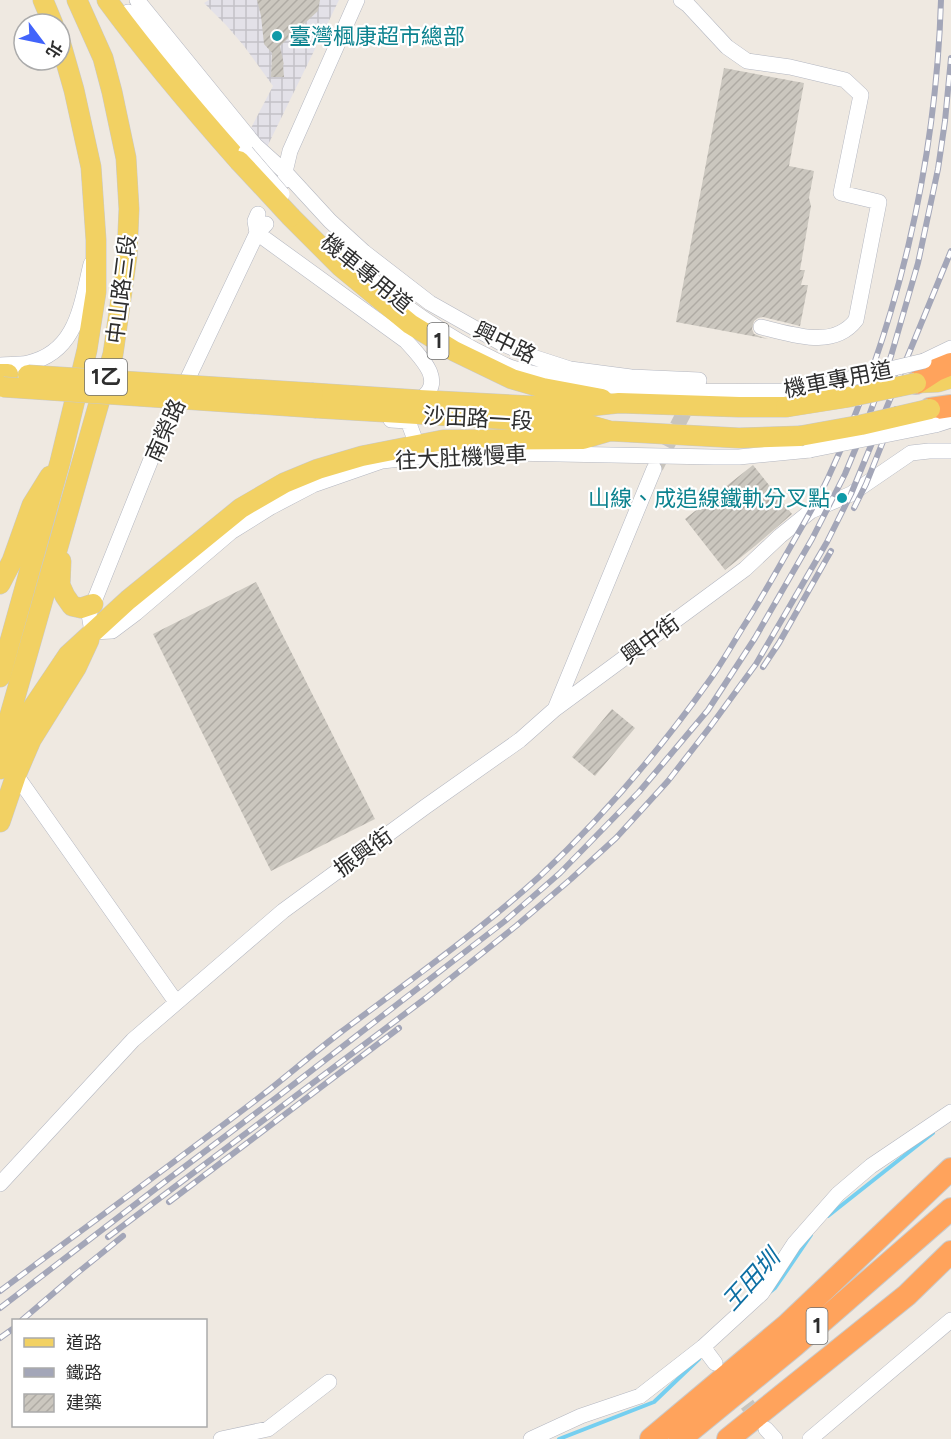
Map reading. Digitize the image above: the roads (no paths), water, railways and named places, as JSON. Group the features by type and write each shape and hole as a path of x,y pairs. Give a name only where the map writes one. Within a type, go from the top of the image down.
{"highway":[{"path":"916,383 936,370 951,364"},
{"path":"651,1439 787,1324 947,1172"},
{"name":"1","path":"680,1439 795,1346 951,1209"},
{"name":"1","path":"728,1439 906,1295 951,1252"},
{"path":"906,1295 951,1262"}],"main road":[{"name":"中山路三段","path":"0,750 113,354 127,255 126,158 103,58 77,0"},
{"name":"沙田路一段","path":"107,0 193,108 243,156 341,267 410,324 454,351 512,379 543,388 619,403"},
{"name":"中山路三段","path":"0,677 60,462 87,350 96,292 96,240 91,167 69,72"},
{"name":"沙田路一段","path":"315,405 419,400 572,408 619,403 739,407 792,399 849,397 951,378"},
{"name":"沙田路一段","path":"2,382 585,424 610,431 805,443 861,425 938,414 951,399"},
{"path":"0,822 8,772 21,725 68,655 128,600 241,507 284,483 318,469 362,456 421,451 443,440 583,439 610,431"},
{"path":"0,584 12,561 32,505 60,462"},
{"path":"63,527 60,585 72,606 81,608 93,604"}],"street":[{"path":"118,0 243,156"},
{"path":"137,0 282,177"},
{"path":"282,177 290,151 357,0"},
{"path":"681,0 727,47 747,61 790,67 845,80 861,95 841,194 879,202 856,320 850,328 835,336 810,338 761,327"},
{"name":"興中路","path":"282,177 364,252 429,303 501,343 570,369 631,377 699,380 697,388"},
{"name":"機車專用道","path":"291,211 397,299 446,334 514,369 549,377 613,387 792,399 924,361 951,348"},
{"name":"南榮路","path":"92,632 89,614 160,437 260,224 406,341 422,358 432,377 433,384 428,393 419,400"},
{"path":"2,382 27,363 47,356 67,339 77,321 96,240"},
{"path":"315,405 408,421 421,451"},
{"path":"938,414 951,420"},
{"name":"往大肚機慢車","path":"421,451 740,457 805,443"},
{"name":"興中街","path":"555,709 745,569 811,511 851,494 911,453 951,451"},
{"path":"0,575 28,502 60,462"},
{"path":"555,709 654,469"},
{"name":"振興街","path":"0,1184 133,1040 283,911 520,740 555,709"},
{"path":"8,772 177,1002"},
{"path":"531,1439 581,1416 640,1396 703,1347 762,1293 794,1245 838,1194 871,1166 951,1112"},
{"path":"810,1439 951,1320"},
{"path":"703,1347 715,1363"},
{"path":"221,1439 268,1429 329,1382"}],"waterway":[{"name":"王田圳","path":"828,1216 933,1133"},
{"name":"王田圳","path":"770,1292 811,1235"},
{"name":"王田圳","path":"559,1439 654,1402 699,1359"}],"tunnel":[{"path":"656,467 692,397"},
{"path":"733,1386 762,1424"}],"railway":[{"path":"0,1291 269,1090 515,898 562,855 607,808 650,758 709,681 765,592 828,478 874,364 893,305 921,184 938,62 941,0"},
{"path":"0,1308 505,921 560,873 639,792 708,710 755,638 812,539 845,474 867,421 891,356 918,263 938,169 951,58"},
{"path":"108,1237 426,998 516,926 616,838 668,781 756,664 827,542 851,494 951,251"},
{"path":"854,508 896,409"},
{"path":"763,667 831,551"},
{"path":"169,1202 399,1028"},
{"path":"23,1319 123,1236"},
{"path":"0,1338 12,1329"}],"place":[{"name":"臺灣楓康超市總部","path":"277,36"},
{"name":"山線、成追線鐵軌分叉點","path":"842,498"}]}
